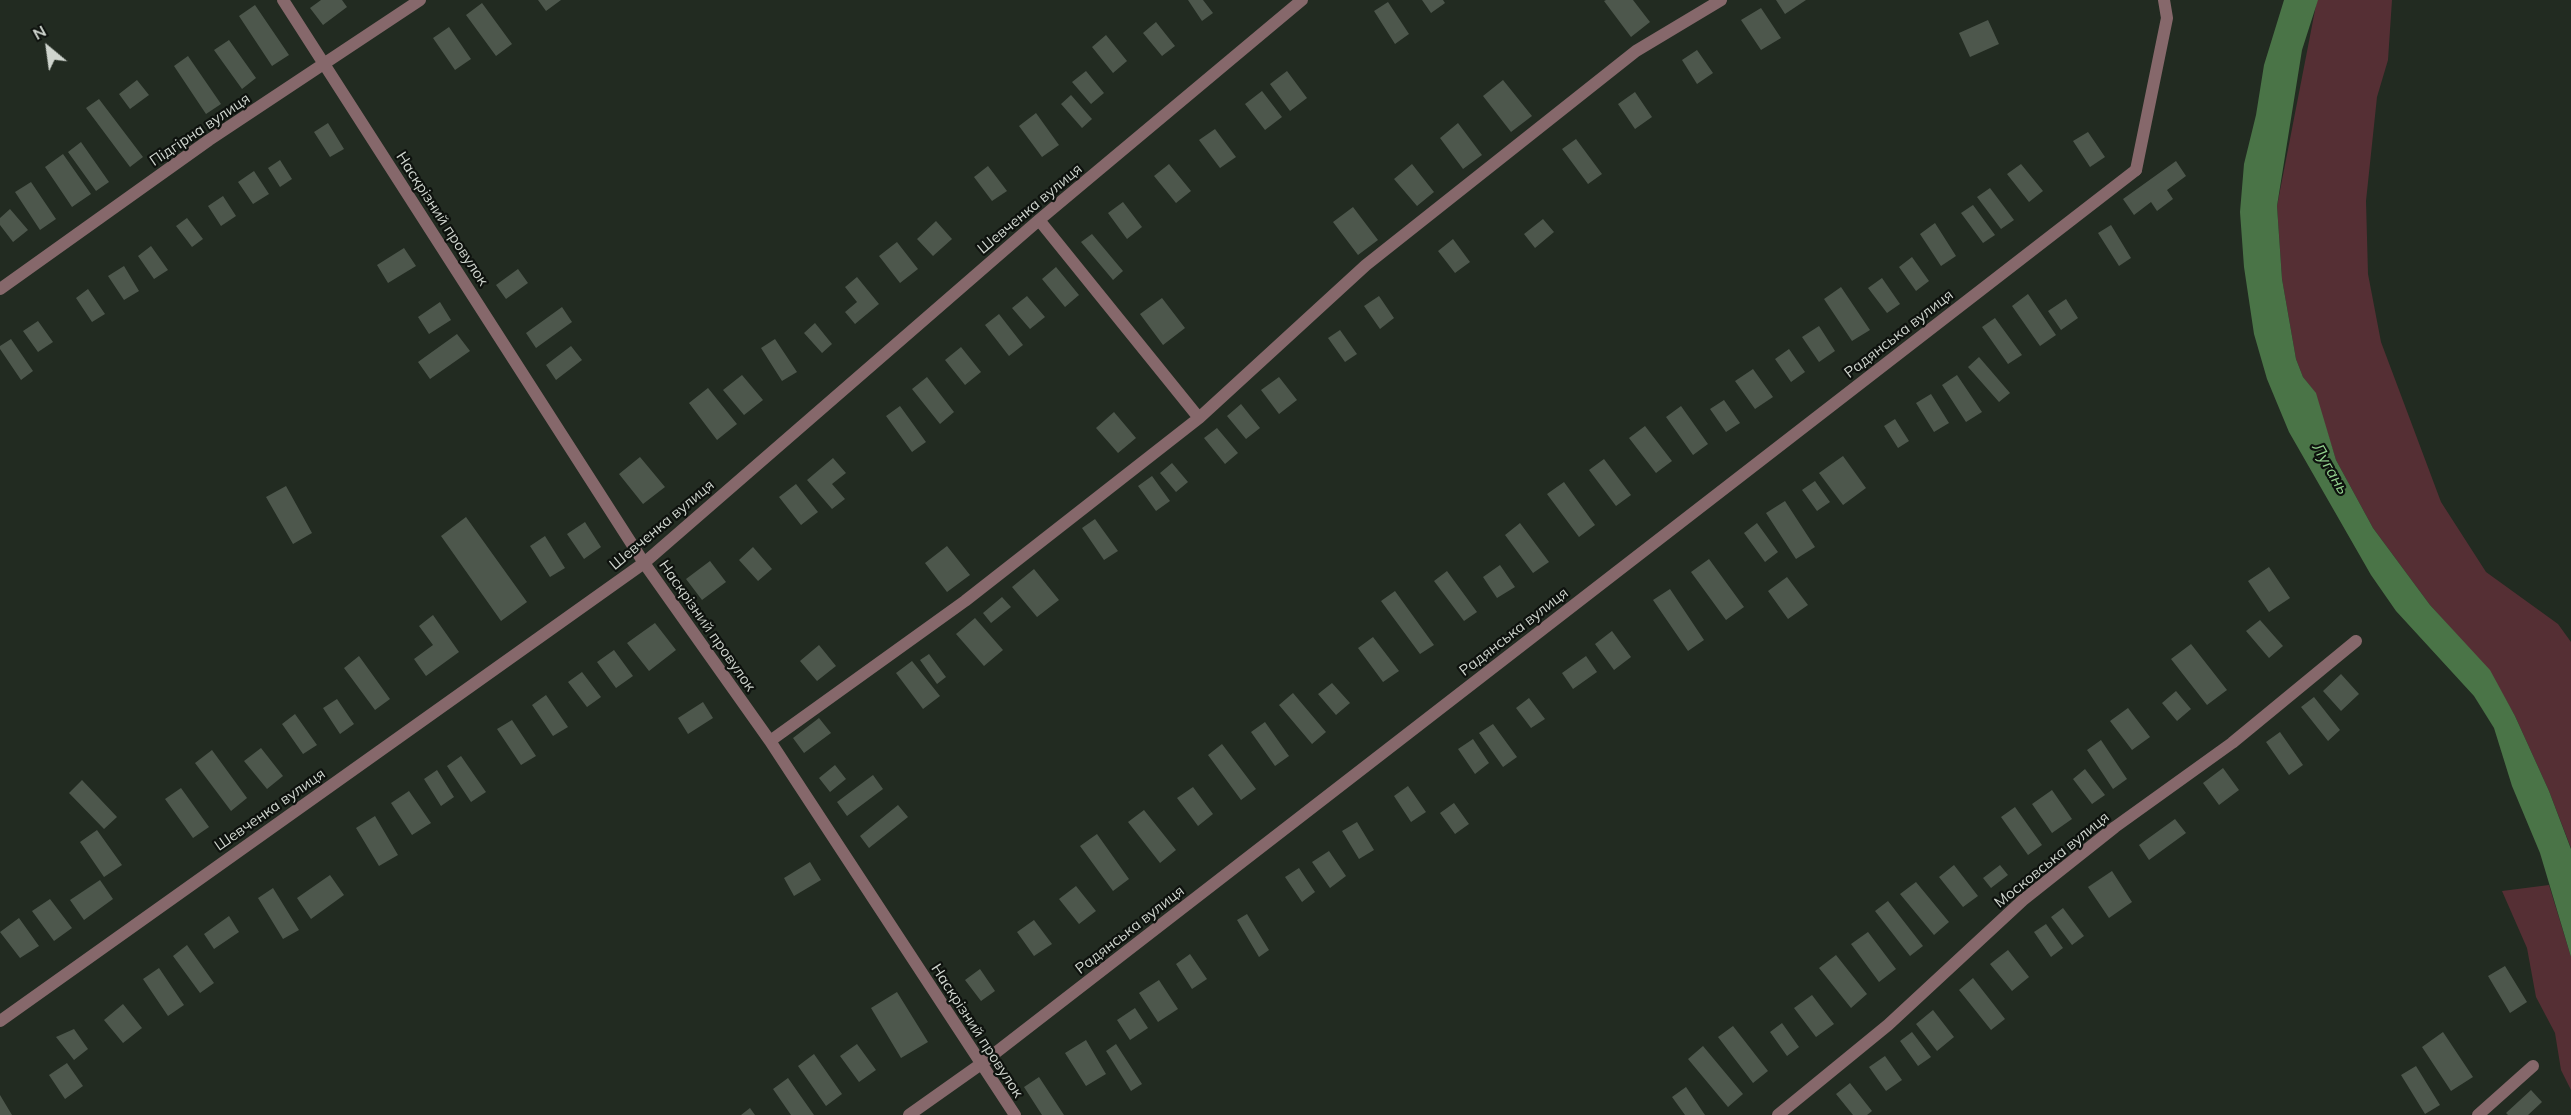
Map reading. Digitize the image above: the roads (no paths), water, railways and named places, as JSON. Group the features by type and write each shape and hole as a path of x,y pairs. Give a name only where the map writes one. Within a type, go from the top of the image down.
{"street":[{"name":"Наскрізний провулок","path":"283,0 644,563 770,741 1014,1115"},
{"name":"Підгірна вулиця","path":"0,289 209,141 420,0"},
{"name":"Шевченка вулиця","path":"0,1021 644,563 1039,220 1302,0"},
{"path":"770,741 965,601 1199,418 1366,265 1636,51 1721,0"},
{"name":"Радянська вулиця","path":"909,1115 981,1064 2136,170 2167,18 2164,0"},
{"path":"1039,220 1199,418"},
{"name":"Московська вулиця","path":"1778,1115 1887,1025 2023,900 2115,827 2232,743 2356,641"},
{"path":"2478,1115 2533,1066"}],"water":[{"name":"Лугань","path":"2284,0 2318,0 2302,50 2277,206 2282,279 2296,359 2303,377 2316,393 2336,460 2373,528 2430,605 2490,670 2515,716 2549,791 2571,849 2571,957 2540,853 2512,786 2494,728 2474,696 2396,611 2371,575 2289,432 2267,379 2254,334 2244,267 2240,212 2244,164 2256,115 2264,65"}]}
